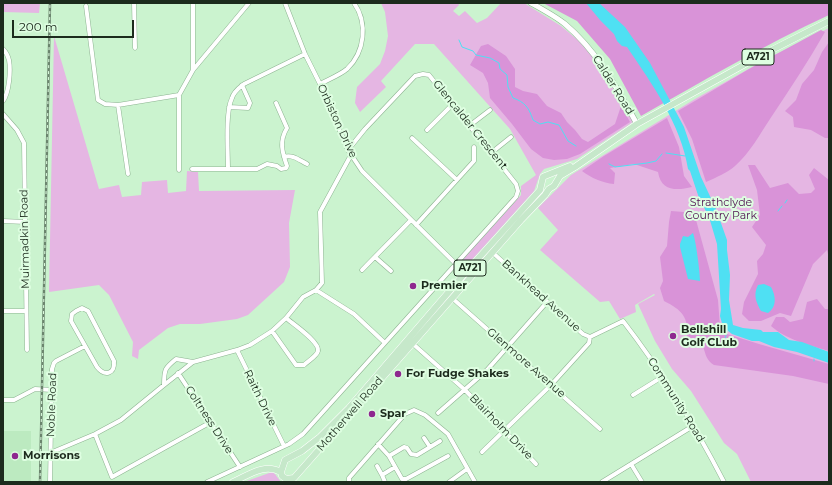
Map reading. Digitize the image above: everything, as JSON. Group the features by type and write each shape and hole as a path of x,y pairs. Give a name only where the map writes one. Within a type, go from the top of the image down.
{"main road":[{"name":"A721","path":"550,188 554,186 560,176 637,124 758,57 829,21"},
{"name":"A721","path":"543,182 543,177 579,163"},
{"path":"550,174 556,178 557,181"},
{"path":"543,182 545,186 550,188"},
{"name":"Motherwell Road","path":"543,182 540,190 465,273 349,408 320,437 302,451 285,460 281,472 285,480 294,478 520,220 550,188"},
{"name":"Motherwell Road","path":"302,451 308,455 309,461"},
{"path":"233,482 264,468 274,468 281,472"}],"street":[{"path":"134,3 135,48"},
{"path":"192,3 193,70"},
{"path":"179,170 180,95 193,70 249,3"},
{"name":"Orbiston Drive","path":"286,3 305,54 320,84 351,155 362,171 465,273"},
{"path":"320,84 347,69 359,51 364,33 361,16 354,3"},
{"name":"Calder Road","path":"531,3 564,23 580,37 601,63 637,124"},
{"path":"86,6 98,100 105,104 118,105 180,95"},
{"path":"3,49 8,55 9,65 8,91 3,101"},
{"path":"228,169 229,107 233,95 237,89 242,85 305,54"},
{"name":"Glencalder Crescent","path":"348,150 365,129 415,76 423,74 429,75 516,184 518,191 516,197 456,264"},
{"path":"229,107 248,108 250,106 242,85"},
{"path":"192,169 257,169 267,164 272,164 284,169 286,168 287,166 281,143 287,128 276,103"},
{"path":"118,105 128,174"},
{"path":"427,130 452,105"},
{"path":"470,126 490,110"},
{"name":"Muirmadkin Road","path":"3,114 17,130 24,143 27,350"},
{"path":"491,152 511,137"},
{"path":"412,138 457,180"},
{"path":"416,225 474,161 474,147"},
{"path":"50,453 95,434 121,420 193,362 250,345 272,331 286,318 303,297 316,290 322,283 320,212 351,155"},
{"path":"284,157 293,156 307,164"},
{"path":"362,270 411,220"},
{"path":"3,221 26,222"},
{"name":"Bankhead Avenue","path":"492,252 583,334 590,337"},
{"path":"375,257 391,271"},
{"name":"Motherwell Road","path":"208,482 284,446 303,434 456,264"},
{"path":"316,290 354,314 385,344"},
{"name":"Glenmore Avenue","path":"452,298 600,429"},
{"path":"438,413 465,390 508,348 547,302"},
{"path":"82,308 88,310 98,328 114,361 113,370 107,373 101,372 85,346 71,321 72,314 82,308"},
{"path":"3,311 26,311"},
{"path":"272,331 296,365 304,365 316,354 318,350 316,343 286,318"},
{"name":"Community Road","path":"590,337 623,321 640,344 693,426 724,482"},
{"path":"482,452 551,386 589,343 590,337"},
{"name":"Blairholm Drive","path":"412,343 465,390 536,464"},
{"name":"Noble Road","path":"50,482 52,369 54,363 85,346"},
{"name":"Raith Drive","path":"237,350 284,446"},
{"path":"164,385 164,372 166,368 176,359 193,362"},
{"name":"Coltness Drive","path":"178,373 240,467"},
{"path":"633,396 662,377"},
{"path":"3,400 14,400 35,389 52,390"},
{"path":"349,482 350,478 405,414 414,410 425,415 448,434 475,482"},
{"path":"95,434 112,476 211,422"},
{"path":"602,482 693,426"},
{"path":"424,438 430,447"},
{"path":"389,456 404,447 407,448 411,454 417,455 440,441"},
{"path":"378,444 389,456 402,479 409,478 448,456"},
{"path":"632,464 642,482"},
{"path":"377,466 385,482"},
{"path":"382,474 395,467"},
{"path":"449,482 467,469"}],"shaded area":[{"path":"543,3 829,3 829,15 757,51 641,116 610,59 577,21"},
{"path":"821,30 825,32 819,43 750,149 732,168 722,175 706,182 692,139 678,111 749,69"},
{"path":"829,42 829,138 825,138 811,130 794,127 793,117 785,111 796,100 802,84 814,70 822,52"},
{"path":"488,44 506,56 515,69 515,87 523,91 537,94 547,106 561,113 582,139 588,142 615,124 621,106 630,122 580,154 567,159 554,160 543,158 531,149 490,98 488,83 483,73 470,65 481,46"},
{"path":"667,118 679,147 684,176 692,187 680,189 670,188 662,183 658,172 634,164 610,168 615,173 614,184 597,180 582,171 604,156"},
{"path":"748,165 755,165 770,188 788,183 799,194 811,193 815,189 809,175 814,168 829,180 829,258 827,250 813,264 791,316 780,313 761,321 749,321 742,314 744,302 758,274 757,261 763,254 766,245 752,227 760,215 757,190"},
{"path":"671,211 684,212 696,220 718,300 720,327 727,334 829,364 829,384 793,376 714,365 707,357 702,345 699,342 694,339 687,338 687,325 683,315 680,311 664,301 660,288 663,281 660,257 667,246"},
{"path":"817,299 825,309 829,309 829,351 783,335 771,326 776,317 784,317 790,322 803,319 807,302"},
{"name":"Morrisons","path":"3,431 31,431 31,482 3,482"}],"green space":[{"path":"3,3 40,3 39,13 3,12"},
{"path":"381,3 458,3 459,5 453,11 459,16 465,11 477,23 487,18 501,3 524,3 561,26 579,41 597,62 633,122 577,159 544,169 540,174 534,191 468,264 462,260 521,195 521,186 536,175 510,129 434,44 415,44 381,81 386,87 360,112 355,103 357,87 380,64 385,51 388,36 385,12"},
{"name":"Strathclyde Country Park","path":"829,28 829,482 751,482 737,454 724,443 691,391 672,369 655,341 638,304 655,295 654,294 635,305 636,312 620,319 609,301 600,302 540,250 558,230 538,208 571,175 695,99 768,58"},
{"path":"54,36 99,189 119,185 122,197 141,195 142,182 167,180 168,193 186,191 187,171 198,172 199,191 295,190 289,223 290,267 284,282 248,315 237,319 200,324 180,324 168,328 139,350 138,359 132,356 133,342 109,295 99,285 49,292"},
{"path":"272,472 281,482 244,482"}],"water":[{"path":"586,3 599,3 625,27 650,63 684,127 701,177 716,209 727,240 730,275 729,300 733,325 761,330 763,332 778,332 789,340 802,342 829,352 829,363 797,352 774,347 759,341 752,341 732,334 723,327 720,316 721,309 717,244 709,217 699,198 688,169 679,136 664,105 627,47 622,46 617,41 614,34"},
{"path":"693,233 698,257 700,281 688,279 680,247 683,236 688,237"},
{"path":"764,284 771,287 775,298 773,308 768,313 761,311 756,298 758,285"}],"waterway":[{"path":"459,40 462,47 473,51 476,55 490,58 499,63 500,69 507,75 508,87 513,98 521,101 526,106 533,120 540,124 548,122 559,125 568,141 576,146"},
{"path":"666,153 685,156"},
{"path":"609,164 615,167 647,163 656,161 662,154"},
{"path":"778,211 782,206"},
{"path":"726,335 727,331"},
{"path":"723,342 726,336"}],"railway":[{"path":"40,482 50,3"}],"place":[{"name":"Premier","path":"413,286"},
{"name":"Bellshill Golf CLub","path":"673,336"},
{"name":"For Fudge Shakes","path":"398,374"},
{"name":"Spar","path":"372,414"},
{"name":"Morrisons","path":"15,456"}]}
